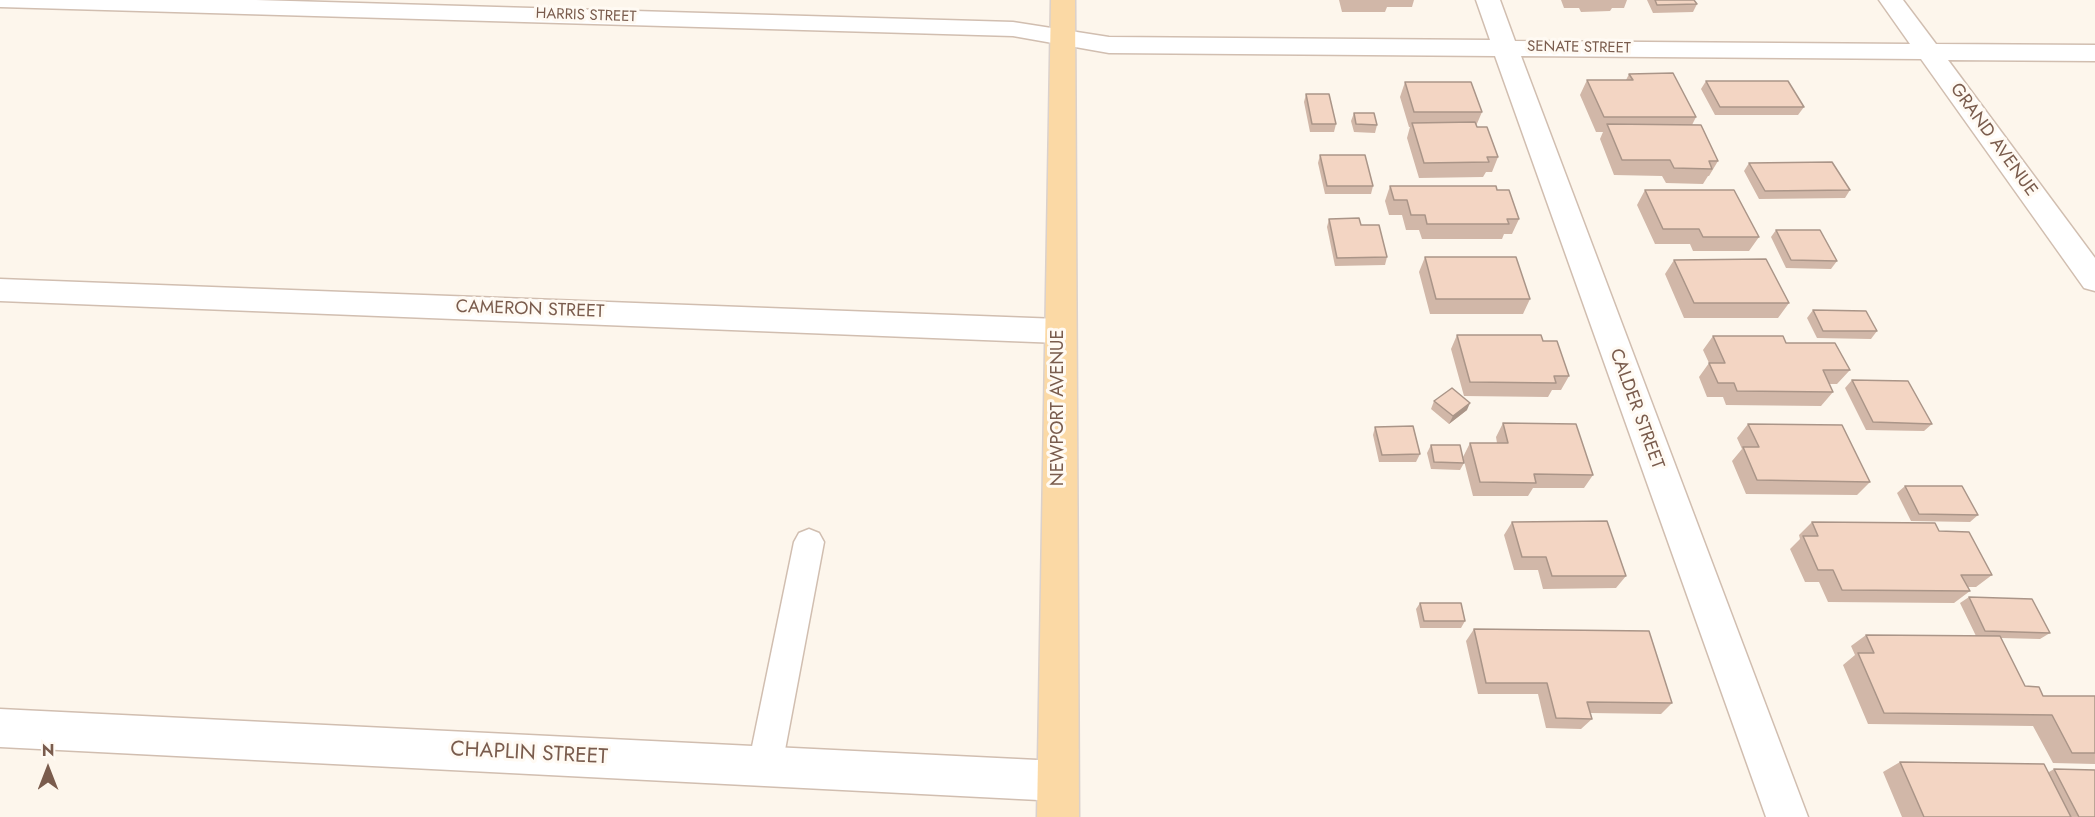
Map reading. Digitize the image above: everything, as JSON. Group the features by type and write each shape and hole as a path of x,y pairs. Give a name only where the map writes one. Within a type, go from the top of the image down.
{"main road":[{"name":"NEWPORT AVENUE","path":"1058,799 1059,332 1063,0"}],"street":[{"name":"HARRIS STREET","path":"0,0 1001,29 1063,38"},
{"name":"CALDER STREET","path":"1488,0 1568,226 1787,817"},
{"name":"GRAND AVENUE","path":"1891,0 2095,280"},
{"name":"SENATE STREET","path":"1063,38 1109,45 2095,53"},
{"name":"CAMERON STREET","path":"0,290 1059,332"},
{"name":"CHAPLIN STREET","path":"0,729 765,766 1058,799"}],"lane":[{"path":"765,766 809,542"}],"building":[{"path":"1655,0 1694,0 1697,4 1657,5"},
{"path":"1673,73 1696,117 1604,117 1587,80 1633,80 1629,74"},
{"path":"1706,81 1788,81 1804,107 1720,107"},
{"path":"1405,82 1471,82 1482,112 1414,112"},
{"path":"1306,94 1329,94 1336,124 1312,124"},
{"path":"1354,113 1374,113 1377,125 1356,124"},
{"path":"1475,122 1477,127 1487,127 1498,157 1487,157 1489,162 1424,163 1412,123"},
{"path":"1607,124 1701,125 1718,161 1709,161 1712,169 1674,168 1670,160 1622,160"},
{"path":"1320,155 1365,155 1373,186 1327,186"},
{"path":"1832,162 1850,190 1765,191 1749,163"},
{"path":"1390,186 1496,186 1497,190 1509,190 1519,219 1507,219 1509,224 1427,224 1425,215 1411,215 1407,200 1394,200"},
{"path":"1645,190 1734,190 1759,237 1703,237 1699,229 1663,229"},
{"path":"1359,218 1361,225 1379,225 1387,257 1337,258 1329,219"},
{"path":"1776,230 1820,230 1837,261 1791,260"},
{"path":"1425,257 1516,257 1530,299 1436,299"},
{"path":"1766,259 1789,303 1694,303 1674,260"},
{"path":"1813,310 1866,311 1877,331 1823,331"},
{"path":"1457,335 1541,335 1543,341 1557,341 1569,376 1554,376 1556,383 1470,382"},
{"path":"1713,336 1783,336 1786,343 1835,343 1850,370 1823,370 1833,392 1737,391 1734,383 1718,383 1709,363 1725,363"},
{"path":"1852,380 1908,381 1932,424 1873,422"},
{"path":"1452,388 1470,403 1453,416 1434,401"},
{"path":"1503,423 1576,424 1593,475 1534,474 1536,483 1480,482 1470,443 1508,443"},
{"path":"1748,424 1842,425 1870,482 1757,480 1743,447 1759,447"},
{"path":"1413,426 1420,454 1382,455 1375,427"},
{"path":"1431,445 1460,445 1464,463 1434,462"},
{"path":"1905,486 1962,486 1978,515 1919,514"},
{"path":"1607,521 1626,576 1552,576 1546,557 1522,557 1512,522"},
{"path":"1812,522 1935,523 1939,531 1969,532 1992,575 1961,575 1970,591 1842,590 1833,570 1818,570 1803,536 1818,536"},
{"path":"1969,597 2032,599 2050,633 1985,631"},
{"path":"1420,603 1461,603 1465,621 1424,621"},
{"path":"1474,629 1649,631 1672,703 1587,702 1592,719 1556,718 1547,683 1486,683"},
{"path":"1866,635 2000,636 2025,686 2039,687 2043,696 2095,696 2095,753 2072,753 2052,715 1884,713 1858,653 1874,653"},
{"path":"1900,762 2044,764 2071,817 1924,817"},
{"path":"2054,769 2095,770 2095,817 2079,817"}]}
